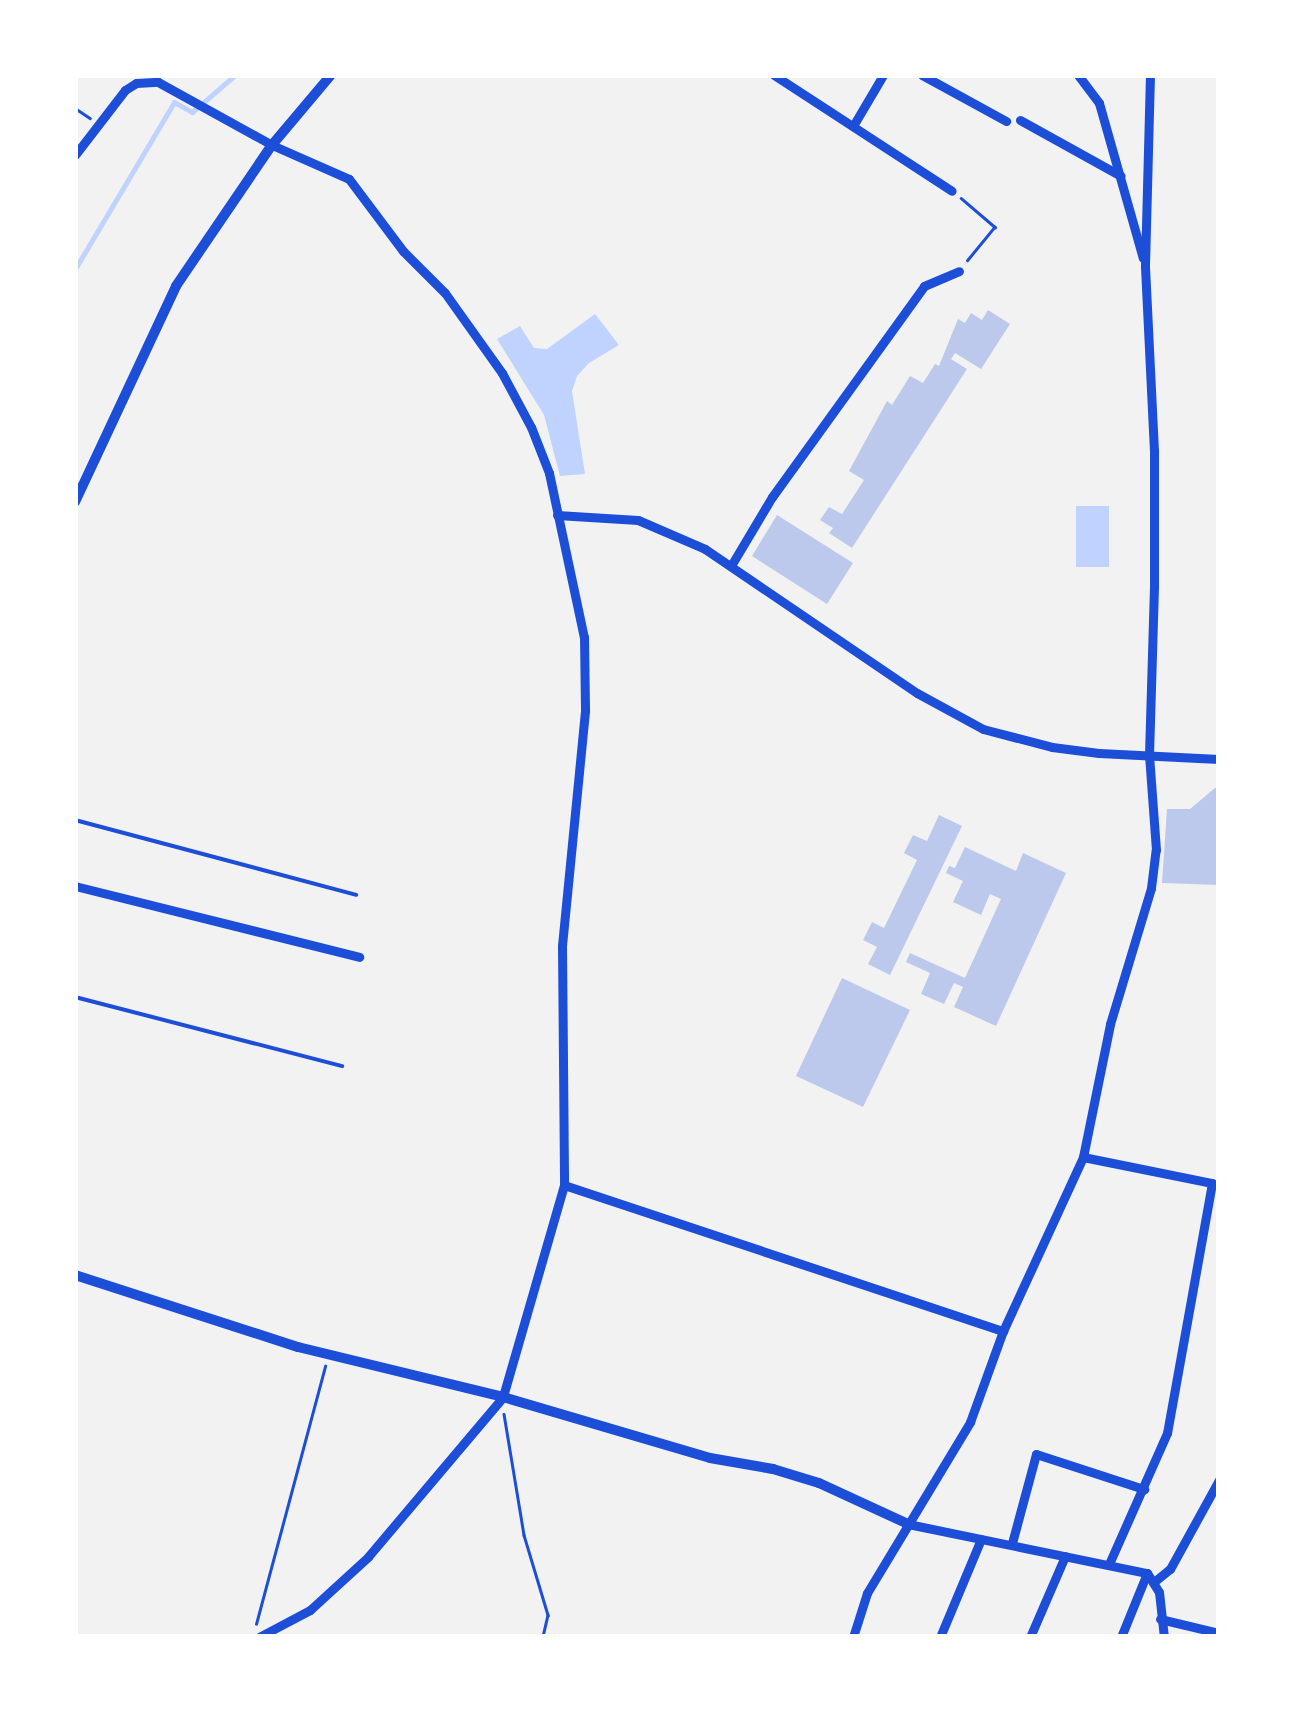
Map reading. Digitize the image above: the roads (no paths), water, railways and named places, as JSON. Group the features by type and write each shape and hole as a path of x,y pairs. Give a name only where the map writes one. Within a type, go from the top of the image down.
{"street":[{"path":"75,502 176,286 272,145 331,75"},
{"path":"774,75 952,191"},
{"path":"854,126 884,75"},
{"path":"922,75 1006,121"},
{"path":"1078,75 1099,103 1145,266"},
{"path":"852,1637 867,1594 970,1422 1003,1331 1082,1157 1110,1024 1151,888 1156,850 1149,755 1154,451 1145,266 1150,75"},
{"path":"75,154 125,90 146,78 176,90 272,145 349,179 403,251 444,294 502,373 531,427 549,472 584,637 585,710 562,946 564,1184 503,1397 368,1557 310,1610 256,1637"},
{"path":"1020,120 1121,176"},
{"path":"732,564 772,496 924,286 959,272"},
{"path":"557,515 638,520 732,564 917,693 983,728 1052,747 1219,759"},
{"path":"75,886 359,957"},
{"path":"1082,1157 1212,1183 1167,1433 1109,1564"},
{"path":"564,1184 1003,1331"},
{"path":"75,1275 328,1355 503,1397 710,1458 819,1483 908,1524 1147,1573 1155,1582 1164,1637"},
{"path":"1012,1543 1036,1454 1144,1489"},
{"path":"1155,1582 1170,1569 1219,1480"},
{"path":"1204,1504 1219,1510"},
{"path":"940,1637 981,1539"},
{"path":"1030,1637 1065,1556"},
{"path":"1121,1637 1147,1573"},
{"path":"1160,1619 1219,1633"}],"lane":[{"path":"75,820 356,895"},
{"path":"75,997 342,1066"}],"water":[{"path":"595,314 619,345 589,363 577,376 572,391 585,474 560,476 544,415 497,339 520,326 534,348 547,349"},
{"path":"1076,506 1109,506 1109,567 1076,567"}],"waterway":[{"path":"75,269 174,102 192,112 235,75"}]}
